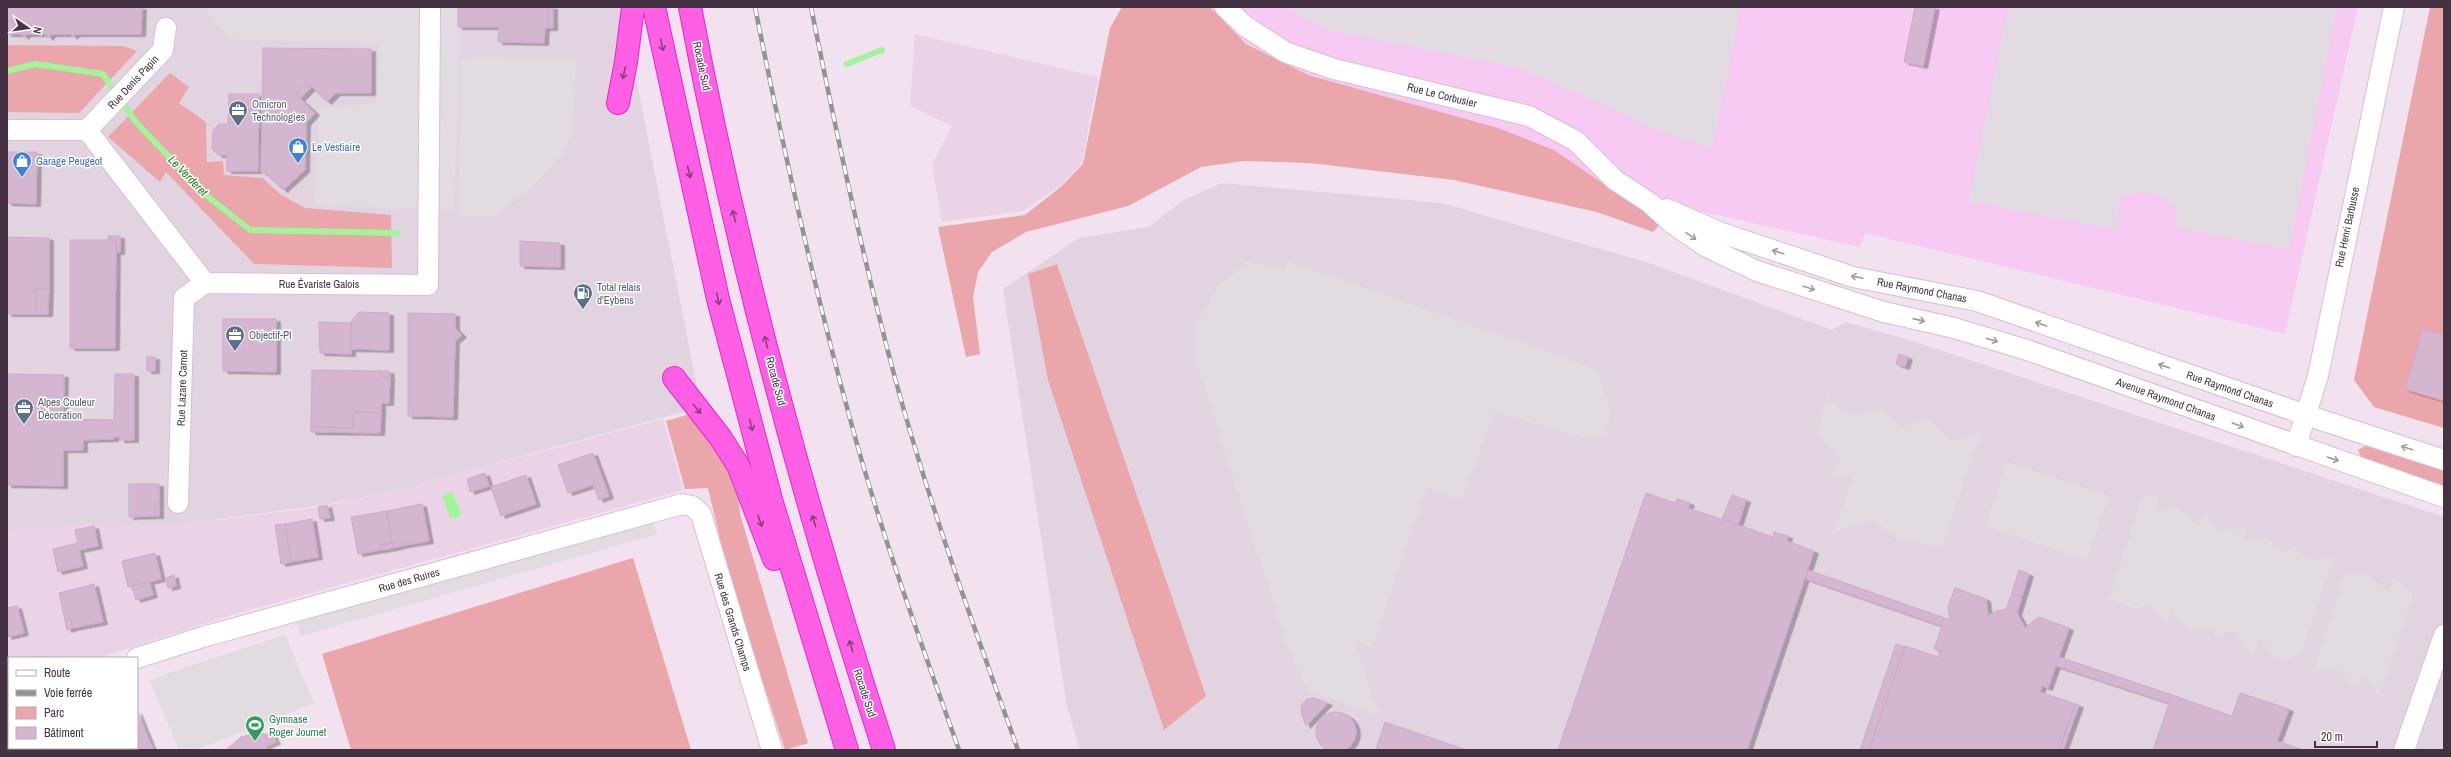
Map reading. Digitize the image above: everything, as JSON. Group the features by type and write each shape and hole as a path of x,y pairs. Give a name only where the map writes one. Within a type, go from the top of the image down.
{"highway":[{"path":"618,103 626,62 633,7"},
{"path":"654,7 683,145 724,322 772,503 846,750"},
{"name":"Rocade Sud","path":"690,7 732,204 781,402 830,579 884,750"},
{"path":"674,378 720,437 738,465 846,750"}],"street":[{"name":"Rue Évariste Galois","path":"205,283 428,285 430,7"},
{"name":"Rue Le Corbusier","path":"1225,7 1245,26 1285,52 1334,69 1529,116 1576,141 1615,180 1650,203"},
{"name":"Rue Henri Barbusse","path":"2296,446 2318,376 2394,7"},
{"name":"Rue Denis Papin","path":"87,130 163,50 166,28"},
{"path":"7,130 87,130 205,283"},
{"name":"Avenue Raymond Chanas","path":"1650,203 1673,224 1705,246 1758,271 1884,312 1954,328 2027,350 2444,497"},
{"name":"Rue Raymond Chanas","path":"1650,203 1719,232 1854,277 1977,301 2306,415 2444,460"},
{"name":"Rue Lazare Carnot","path":"178,503 184,298 205,283"},
{"name":"Rue des Ruires","path":"138,658 203,637 682,504"},
{"name":"Rue des Grands Champs","path":"682,504 692,506 701,514 772,750"},
{"path":"2404,750 2444,635"}],"shaded area":[{"path":"7,7 622,7 701,407 403,489 323,505 183,524 98,526 93,523 7,531"},
{"path":"203,7 459,7 454,211 314,205 320,109 376,103 380,44 230,39"},
{"path":"1194,7 2358,7 2285,334 1865,233 1860,247 1703,212 1382,111 1229,56"},
{"path":"1284,7 1741,7 1712,149 1642,124 1609,107 1519,68 1327,30"},
{"path":"2008,7 2337,7 2289,250 2175,227 2177,212 2168,200 2155,194 2138,192 2123,196 2115,219 2122,231 1969,201"},
{"path":"915,34 1098,77 1082,163 1062,184 1023,211 942,222 932,165 952,126 910,106"},
{"path":"461,58 576,59 574,112 570,137 563,154 535,184 496,216 459,216"},
{"path":"1222,183 1442,203 1652,264 1832,330 1846,322 1906,339 2444,517 2444,750 1080,750 1067,707 1003,289 1079,238 1149,227 1182,201"},
{"path":"1248,261 1285,271 1288,261 1597,369 1610,409 1606,435 1587,439 1494,412 1462,500 1427,488 1372,648 1355,642 1365,677 1381,716 1308,691 1289,652 1197,364 1197,322 1220,285"},
{"path":"1827,396 1840,410 1854,415 1883,409 1900,427 1929,419 1950,440 1981,434 1941,548 1913,541 1897,540 1873,519 1834,533 1853,475 1832,479 1840,459 1817,433"},
{"path":"663,419 683,490 228,616 102,657 8,657 7,688 7,529 98,522 193,523 318,507 403,489"},
{"path":"2007,462 2109,496 2087,561 1985,526"},
{"path":"452,492 461,513 456,519 450,517 442,496"},
{"path":"2158,496 2156,512 2178,506 2198,527 2205,514 2221,531 2247,528 2244,542 2266,537 2286,553 2293,546 2308,559 2333,558 2301,655 2277,660 2259,638 2253,656 2234,631 2214,636 2215,625 2190,631 2172,612 2166,624 2148,604 2137,609 2109,600 2143,497"},
{"path":"652,520 657,534 301,636 296,620"},
{"path":"2366,573 2388,591 2394,578 2413,594 2379,696 2363,675 2356,690 2339,670 2313,671 2344,576"},
{"path":"285,635 314,703 196,750 179,750 150,681 171,672"}],"green space":[{"path":"1122,7 1210,7 1246,44 1308,75 1498,128 1554,150 1661,223 1653,232 1597,212 1454,180 1310,163 1244,161 1201,167 1128,206 1026,232 992,252 978,272 973,297 980,354 966,357 938,227 1025,215 1062,186 1083,164 1110,28"},
{"path":"2430,7 2444,7 2444,428 2374,407 2354,380"},
{"path":"7,45 123,46 137,51 79,113 7,112"},
{"path":"170,73 189,87 179,103 206,122 207,162 223,161 224,175 263,178 280,194 305,208 391,215 392,268 254,264 166,172 160,182 108,137"},
{"path":"1057,264 1206,696 1164,730 1048,380 1028,274"},
{"path":"690,414 724,460 735,483 740,514 808,743 785,750 730,581 708,488 685,489 666,421"},
{"path":"2365,446 2374,447 2444,471 2444,487 2361,457 2358,450"},
{"path":"633,558 691,750 351,750 322,654"}],"building":[{"path":"7,7 142,7 141,34 76,34 73,37 71,34 52,34 48,38 46,34 27,34 24,37 22,34 7,34"},
{"path":"458,7 548,7 548,28 545,28 544,43 498,42 499,27 458,27"},
{"path":"548,7 553,7 553,28 548,28"},
{"path":"1915,7 1935,7 1923,66 1904,62"},
{"path":"263,48 371,49 371,93 336,93 327,102 309,84 306,84 297,93 297,96 315,113 306,123 305,170 283,190 265,173 261,172"},
{"path":"306,84 312,87 300,99 297,93"},
{"path":"229,94 259,94 258,171 227,171 227,155 218,155 212,149 213,130 219,124 228,124"},
{"name":"Garage Peugeot","path":"7,152 37,152 36,204 7,203"},
{"path":"108,236 120,236 120,252 116,252 116,240 108,240"},
{"path":"7,237 49,238 49,289 36,289 36,314 7,314"},
{"path":"70,240 116,240 115,348 70,348"},
{"path":"520,241 560,243 560,267 520,266"},
{"path":"36,289 49,289 48,314 36,314"},
{"path":"359,312 389,313 389,350 351,349 351,321"},
{"path":"408,313 455,314 455,328 462,335 455,341 453,417 408,416"},
{"path":"223,319 276,319 276,372 223,371"},
{"path":"319,322 351,323 351,354 320,353"},
{"path":"2423,329 2444,335 2444,401 2405,389"},
{"path":"1899,354 1908,357 1905,367 1896,364"},
{"path":"147,357 155,357 155,371 147,371"},
{"path":"312,370 381,371 381,377 390,377 389,403 381,403 381,413 353,412 353,428 311,427"},
{"path":"381,371 389,371 390,377 381,377"},
{"path":"7,374 64,375 63,419 114,420 115,374 134,374 134,440 120,440 120,437 114,437 114,439 83,440 83,450 63,450 63,486 7,485"},
{"path":"353,412 381,413 380,433 311,432 311,427 353,428"},
{"path":"593,453 609,496 599,500 593,485 568,493 558,465"},
{"path":"485,473 489,486 470,492 467,479"},
{"path":"526,475 536,504 501,516 491,487"},
{"path":"129,484 159,484 159,504 155,504 155,516 129,517"},
{"path":"1646,493 1675,503 1677,499 1690,503 1688,508 1773,537 1774,532 1788,536 1787,541 1814,551 1747,750 1558,750"},
{"path":"1732,495 1746,500 1738,525 1722,519"},
{"path":"155,504 159,504 159,516 155,516"},
{"path":"422,504 429,541 405,545 404,541 392,543 387,511"},
{"path":"327,505 330,518 320,519 318,507"},
{"path":"387,511 392,543 380,545 381,550 358,554 351,517"},
{"path":"312,519 318,557 291,562 285,524"},
{"path":"285,524 291,562 281,564 275,525"},
{"path":"94,526 98,546 79,550 83,566 58,572 53,549 78,543 75,530"},
{"path":"404,541 405,545 393,548 392,543"},
{"path":"392,543 393,548 381,550 380,545"},
{"path":"155,553 161,579 128,587 122,561"},
{"path":"1808,570 1950,620 1948,607 1955,588 1986,599 1988,616 1996,611 2006,609 2012,593 2022,597 2017,613 2025,628 2039,617 2069,628 2048,688 2042,686 2040,692 2075,704 2059,750 1869,750 1905,646 1938,657 1941,651 1934,649 1942,626 1806,579"},
{"path":"2019,570 2029,574 2022,597 2012,593"},
{"path":"174,575 176,586 168,588 166,578"},
{"path":"149,581 153,595 136,600 132,586"},
{"path":"94,584 103,622 73,628 71,619 65,620 59,593"},
{"path":"17,606 24,633 7,637 7,608"},
{"path":"71,619 73,628 67,630 65,620"},
{"path":"1896,644 1905,647 1869,750 1860,750"},
{"path":"2059,657 2172,695 2169,703 2056,666"},
{"path":"2240,693 2289,709 2277,741 2303,750 2153,750 2172,695 2232,716"},
{"path":"1313,698 1328,703 1306,726 1301,712 1302,705 1307,699"},
{"path":"2075,704 2079,705 2063,750 2059,750"},
{"path":"1332,712 1340,712 1347,715 1353,721 1356,732 1353,743 1347,749 1340,752 1332,752 1325,749 1319,743 1316,736 1316,728 1319,721 1325,715"},
{"path":"138,713 153,750 130,750 138,749"},
{"path":"1385,722 1466,750 1376,750"},
{"name":"Gymnase Roger Journet","path":"256,733 273,735 276,742 266,746 267,750 226,750 241,737"}],"waterway":[{"name":"Le Verderet","path":"847,64 882,50"},
{"name":"Le Verderet","path":"7,71 35,64 103,74 135,121 202,192 250,230 397,233"}],"railway":[{"path":"755,7 800,218 852,426 889,549 959,750"},
{"path":"811,7 871,286 908,425 937,519 1018,750"}],"place":[{"name":"Omicron Technologies","path":"238,127"},
{"name":"Le Vestiaire","path":"298,164"},
{"name":"Garage Peugeot","path":"22,178"},
{"name":"Total relais d'Eybens","path":"583,310"},
{"name":"Objectif-PI","path":"235,352"},
{"name":"Alpes Couleur Décoration","path":"24,425"},
{"name":"Gymnase Roger Journet","path":"255,742"}]}
